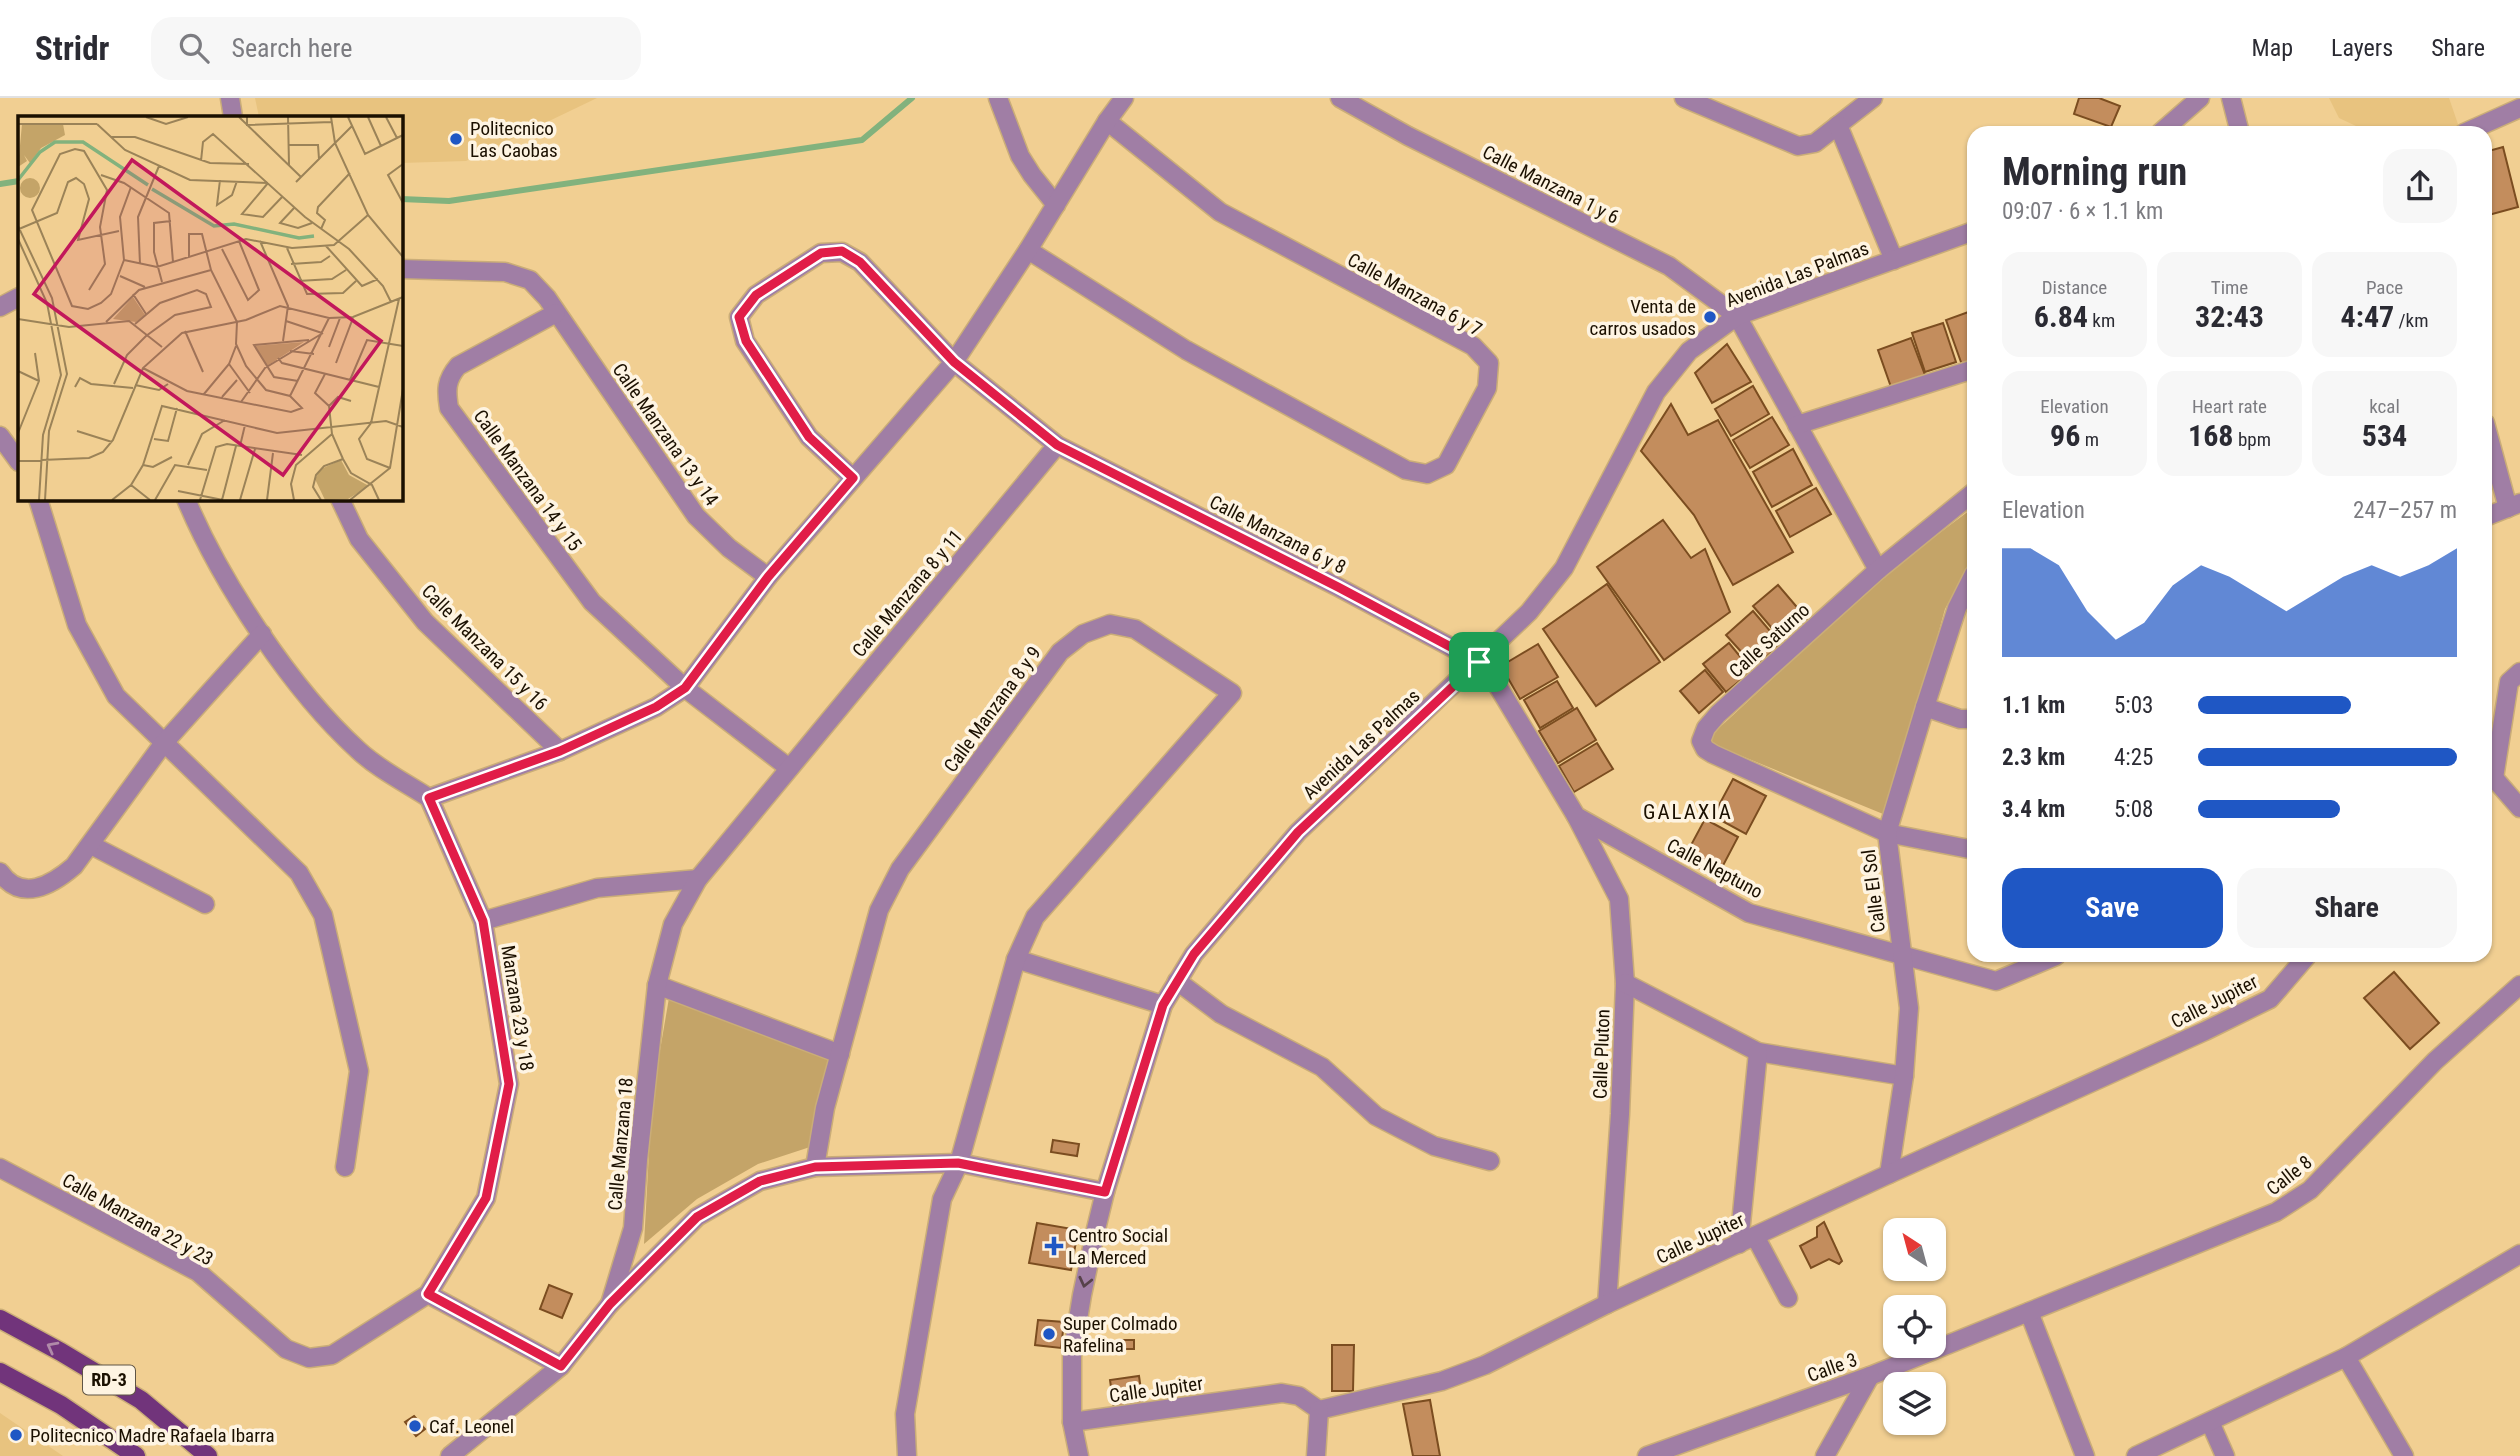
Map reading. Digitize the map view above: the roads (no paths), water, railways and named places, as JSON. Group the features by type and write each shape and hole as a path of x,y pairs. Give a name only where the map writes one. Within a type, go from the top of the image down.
{"main road":[{"name":"RD-3","path":"0,1319 141,1400 208,1456"},
{"name":"RD-3","path":"0,1372 61,1405 136,1456"}],"street":[{"path":"230,98 233,116"},
{"path":"998,98 1020,156 1056,205"},
{"path":"186,500 201,535 262,634 321,712 360,752 429,798 560,751 656,707 685,688 768,577 954,362 1124,98"},
{"name":"Calle Manzana 1 y 6","path":"1340,98 1408,136 1669,266 1737,316"},
{"path":"1688,99 1798,146 1815,142 1873,98"},
{"path":"2168,126 2200,98"},
{"path":"2231,98 2238,126"},
{"path":"2480,126 2520,108"},
{"name":"Calle Manzana 6 y 7","path":"1028,250 1186,350 1406,470 1427,474 1446,465 1487,388 1489,363 1473,346 1220,212 1107,121"},
{"path":"1838,125 1894,260"},
{"name":"Avenida Las Palmas","path":"1079,1456 1072,1422 1072,1356 1082,1295 1105,1192 1163,1005 1194,954 1298,832 1529,612 1564,568 1656,392 1689,351 1737,316 1967,234"},
{"name":"Calle Manzana 6 y 8","path":"853,478 809,437 746,341 739,317 756,295 821,253 842,251 860,262 954,362 1057,445 1479,662"},
{"name":"Calle Manzana 13 y 14","path":"402,269 505,272 530,280 552,305 695,516 729,548 768,577"},
{"path":"0,307 18,298"},
{"name":"Calle Manzana 14 y 15","path":"552,305 458,366 449,377 446,391 449,408 592,602 685,688 789,768"},
{"path":"1737,316 1878,570 1967,498"},
{"path":"1797,425 1967,371"},
{"path":"0,436 18,461"},
{"path":"2492,443 2514,506 2492,514"},
{"name":"Calle Manzana 8 y 11","path":"698,879 1057,445"},
{"path":"38,500 77,625 116,696 299,873 323,915 359,1071 345,1167"},
{"name":"Calle Manzana 15 y 16","path":"340,500 359,539 425,622 560,751"},
{"name":"Calle Saturno","path":"1878,570 1718,714 1706,728 1701,741 1705,749 1713,754 1888,833 1967,849"},
{"name":"Calle El Sol","path":"1889,1174 1904,1076 1909,1008 1888,833 1924,707 1957,608 1967,588"},
{"path":"1957,608 1967,603"},
{"name":"Calle Manzana 8 y 9","path":"840,1054 879,911 900,869 1060,652 1083,634 1110,624 1135,629 1232,693 1035,917 1016,959"},
{"path":"0,872 6,882 28,890 55,882 74,866 163,744 262,634"},
{"name":"Calle Neptuno","path":"1479,662 1496,683 1576,816 1749,913 1996,981 2042,962"},
{"path":"2492,768 2509,682 2520,672"},
{"path":"1924,707 1967,719"},
{"path":"2492,780 2520,808"},
{"name":"Manzana 23 y 18","path":"428,1294 486,1198 509,1084 483,921 429,798"},
{"name":"Calle Pluton","path":"1576,816 1619,899 1625,983 1620,1114 1607,1304"},
{"path":"91,845 205,904"},
{"path":"483,921 597,888 698,879"},
{"name":"Calle Manzana 18","path":"610,1304 633,1228 657,985 673,924 698,879"},
{"path":"907,1456 905,1414 942,1199 958,1163 1016,959 1163,1005"},
{"name":"Calle Jupiter","path":"1072,1422 1282,1393 1299,1396 1319,1410 1442,1381 1485,1365 1607,1304 2270,999 2302,962"},
{"path":"1177,981 1221,1014 1322,1067 1376,1115 1434,1146 1490,1161"},
{"path":"1625,983 1758,1052 1904,1076"},
{"path":"657,985 840,1054 825,1108 815,1167"},
{"name":"Calle 8","path":"2029,1312 2276,1212 2299,1197 2310,1189 2435,1061 2520,985"},
{"path":"1758,1052 1747,1240 1788,1298"},
{"path":"450,1456 561,1366 610,1304 697,1217 760,1181 815,1167 958,1163 1105,1192"},
{"name":"Calle Manzana 22 y 23","path":"0,1168 198,1272 286,1349 309,1358 332,1356 428,1294"},
{"path":"2136,1456 2346,1357 2520,1254"},
{"path":"428,1294 561,1366"},
{"path":"2029,1312 2085,1456"},
{"name":"Calle 3","path":"1647,1456 1870,1376 2029,1312"},
{"path":"2346,1357 2404,1456"},
{"path":"1825,1456 1870,1376"},
{"path":"1316,1456 1319,1410"},
{"path":"2210,1422 2225,1456"}],"waterway":[{"path":"402,199 449,201 862,140 912,98"},
{"path":"0,184 18,181"}],"place":[{"name":"Politecnico Las Caobas","path":"456,139"},
{"name":"Venta de carros usados","path":"1710,317"},
{"name":"Centro Social La Merced","path":"1054,1246"},
{"name":"Super Colmado Rafelina","path":"1049,1334"},
{"name":"Caf. Leonel","path":"415,1426"},
{"name":"Politecnico Madre Rafaela Ibarra","path":"16,1435"}],"district":[{"name":"GALAXIA","path":"1688,812"}]}
